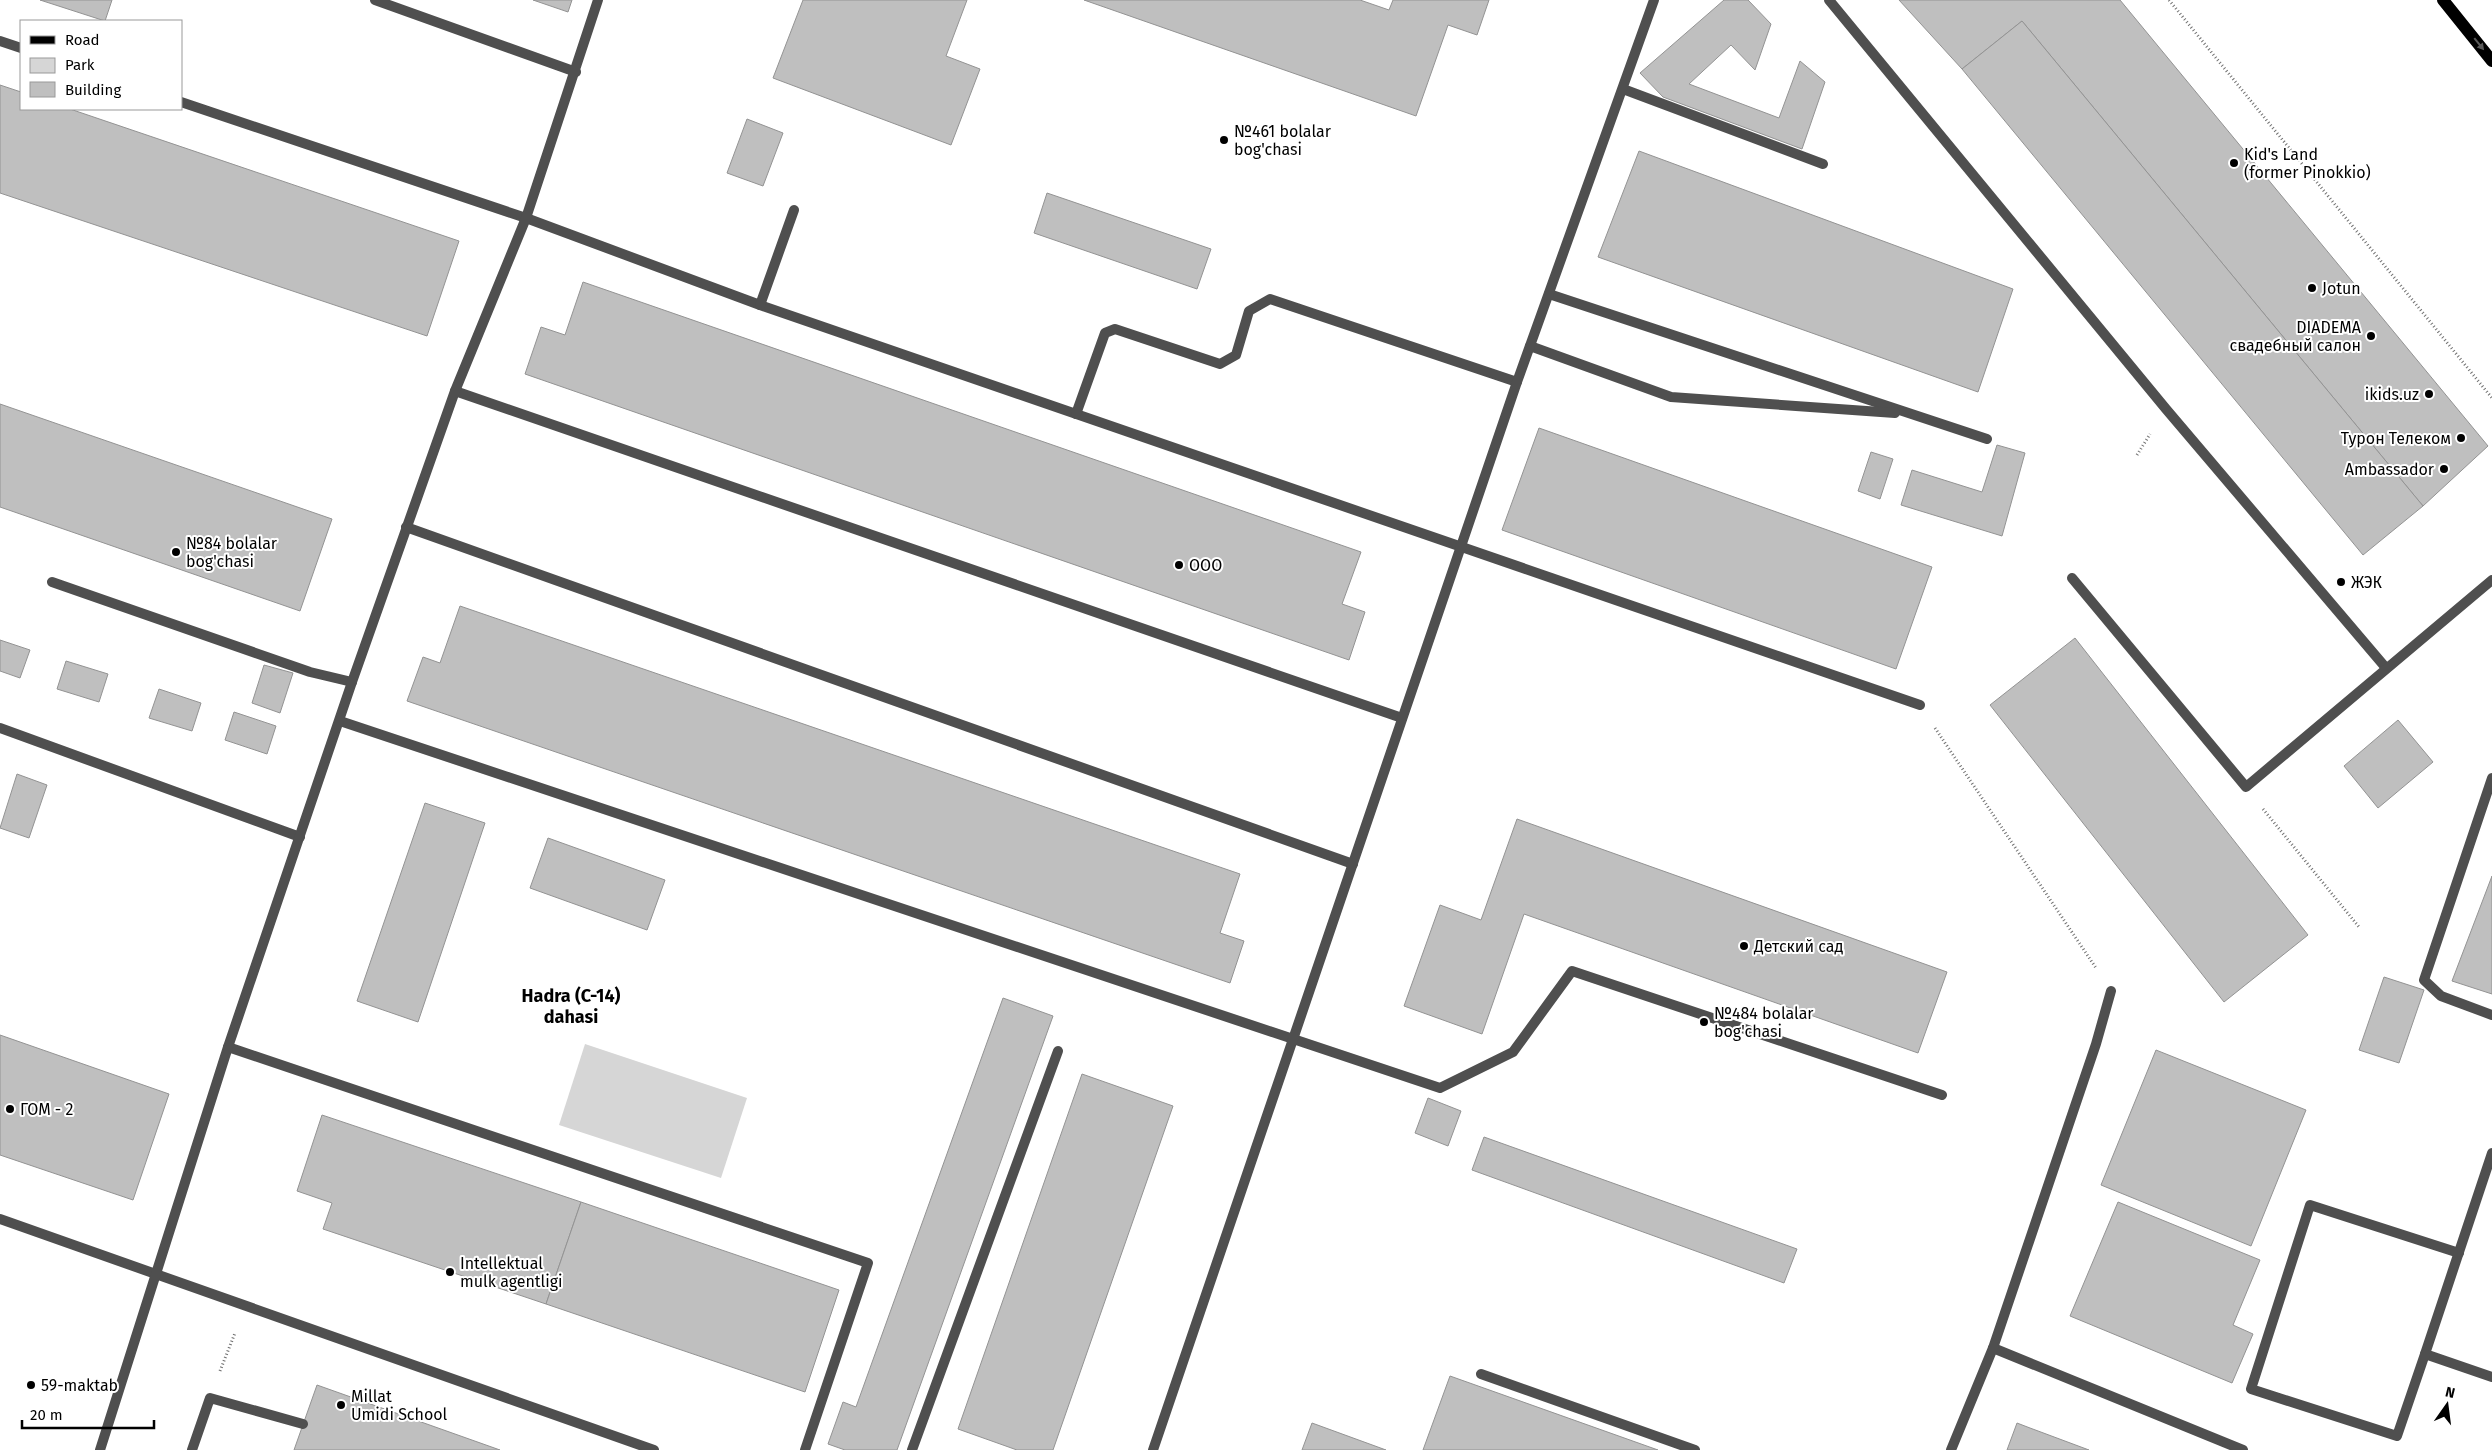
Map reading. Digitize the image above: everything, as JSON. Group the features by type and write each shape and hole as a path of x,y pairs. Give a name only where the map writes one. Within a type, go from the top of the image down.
{"main road":[{"path":"2443,0 2492,61"}],"lane":[{"path":"375,0 576,72"},
{"path":"100,1450 228,1048 352,682 455,391 526,218 576,72 598,0"},
{"path":"1153,1450 1517,382 1654,0"},
{"path":"1829,0 2185,432 2386,668"},
{"path":"0,41 20,48"},
{"path":"1623,89 1824,164"},
{"path":"182,102 526,218 760,304 1920,705"},
{"path":"760,304 794,210"},
{"path":"1549,294 1987,439"},
{"path":"1076,414 1106,333 1114,329 1220,364 1236,355 1249,311 1270,299 1517,382"},
{"path":"1530,346 1671,397 1911,414"},
{"path":"455,391 1402,718"},
{"path":"406,527 1353,864"},
{"path":"2072,578 2246,788 2492,580"},
{"path":"52,582 310,672 352,682"},
{"path":"340,721 1440,1088 1513,1052 1572,971 1942,1095"},
{"path":"0,728 300,837"},
{"path":"2492,778 2424,980 2440,996 2492,1015"},
{"path":"1951,1450 1993,1348 2096,1044 2111,991"},
{"path":"228,1048 868,1263 805,1450"},
{"path":"912,1450 1058,1052"},
{"path":"2459,1253 2310,1205 2251,1389 2397,1436 2459,1253 2492,1153"},
{"path":"0,1219 654,1450"},
{"path":"1993,1348 2243,1450"},
{"path":"2425,1354 2492,1377"},
{"path":"1481,1374 1695,1450"},
{"path":"192,1450 210,1398 303,1424"}],"path":[{"path":"2169,0 2492,398"},
{"path":"1920,705 2111,991"},
{"path":"2246,788 2359,927"},
{"path":"210,1398 246,1306"}],"green space":[{"path":"585,1044 747,1098 721,1178 559,1125"}],"building":[{"path":"40,0 112,0 105,20"},
{"path":"533,0 572,0 568,12"},
{"path":"803,0 967,0 946,56 980,69 951,145 773,78"},
{"path":"1084,0 1360,0 1389,10 1393,0 1489,0 1477,35 1448,25 1416,116"},
{"path":"1724,0 1748,0 1771,24 1755,70 1731,45 1689,84 1779,118 1800,61 1825,82 1802,149 1663,97 1640,73"},
{"path":"1899,0 2120,0 2488,446 2423,506 2022,21 1962,69"},
{"path":"2022,21 2423,506 2363,555 1962,69"},
{"path":"0,85 20,92 20,110 73,110 459,241 427,336 0,193"},
{"path":"747,119 783,133 763,186 727,173"},
{"path":"1639,151 2013,289 1978,392 1598,257"},
{"path":"1047,193 1211,249 1197,289 1034,233"},
{"path":"583,282 1361,552 1342,604 1365,612 1349,660 525,374 541,327 565,335"},
{"path":"0,404 332,519 300,611 0,507"},
{"path":"1539,428 1932,567 1896,669 1502,530"},
{"path":"1997,445 2025,453 2002,536 1901,505 1912,470 1982,492"},
{"path":"1871,452 1893,459 1880,499 1858,491"},
{"path":"460,606 1240,874 1220,933 1244,941 1230,983 407,701 423,657 440,663"},
{"path":"2075,638 2308,935 2224,1002 1990,705"},
{"path":"0,640 30,650 20,678 0,671"},
{"path":"66,661 108,674 99,702 57,689"},
{"path":"264,665 293,673 280,713 252,703"},
{"path":"159,689 201,703 192,731 149,718"},
{"path":"234,712 276,726 267,754 225,740"},
{"path":"2398,720 2433,762 2378,808 2344,766"},
{"path":"17,774 47,785 29,838 0,828"},
{"path":"425,803 485,823 418,1022 357,1001"},
{"name":"Детский сад","path":"1517,819 1947,972 1918,1053 1524,914 1482,1034 1404,1006 1440,905 1481,920"},
{"path":"548,838 665,880 647,930 530,888"},
{"path":"2492,876 2492,994 2452,981"},
{"path":"2384,977 2424,990 2399,1063 2359,1050"},
{"path":"1003,998 1053,1016 897,1450 845,1450 828,1444 843,1402 856,1407"},
{"path":"0,1035 169,1094 133,1200 0,1155"},
{"path":"2156,1050 2306,1110 2251,1246 2101,1185"},
{"path":"1082,1074 1173,1106 1053,1450 1017,1450 958,1429"},
{"path":"1428,1098 1461,1111 1448,1146 1415,1133"},
{"path":"322,1115 581,1202 546,1304 323,1229 332,1203 297,1191"},
{"path":"1484,1137 1797,1249 1784,1283 1472,1170"},
{"path":"581,1202 839,1290 805,1392 546,1304"},
{"path":"2118,1202 2260,1260 2233,1325 2253,1334 2232,1383 2070,1316"},
{"path":"1450,1376 1658,1450 1423,1450"},
{"name":"Millat Umidi School","path":"317,1385 500,1450 294,1450"},
{"path":"1312,1423 1386,1450 1302,1450"},
{"path":"2017,1423 2030,1428 2089,1450 2007,1450"}],"place":[{"name":"№461 bolalar bog'chasi","path":"1224,140"},
{"name":"Kid's Land (former Pinokkio)","path":"2234,163"},
{"name":"Jotun","path":"2312,288"},
{"name":"DIADEMA свадебный салон","path":"2371,336"},
{"name":"ikids.uz","path":"2429,394"},
{"name":"Турон Телеком","path":"2461,438"},
{"name":"Ambassador","path":"2444,469"},
{"name":"№84 bolalar bog'chasi","path":"176,552"},
{"name":"ООО","path":"1179,565"},
{"name":"ЖЭК","path":"2341,582"},
{"name":"Детский сад","path":"1744,946"},
{"name":"№484 bolalar bog'chasi","path":"1704,1022"},
{"name":"ГОМ - 2","path":"10,1109"},
{"name":"Intellektual mulk agentligi","path":"450,1272"},
{"name":"59-maktab","path":"31,1385"},
{"name":"Millat Umidi School","path":"341,1405"}],"district":[{"name":"Hadra (C-14) dahasi","path":"571,1006"}]}
